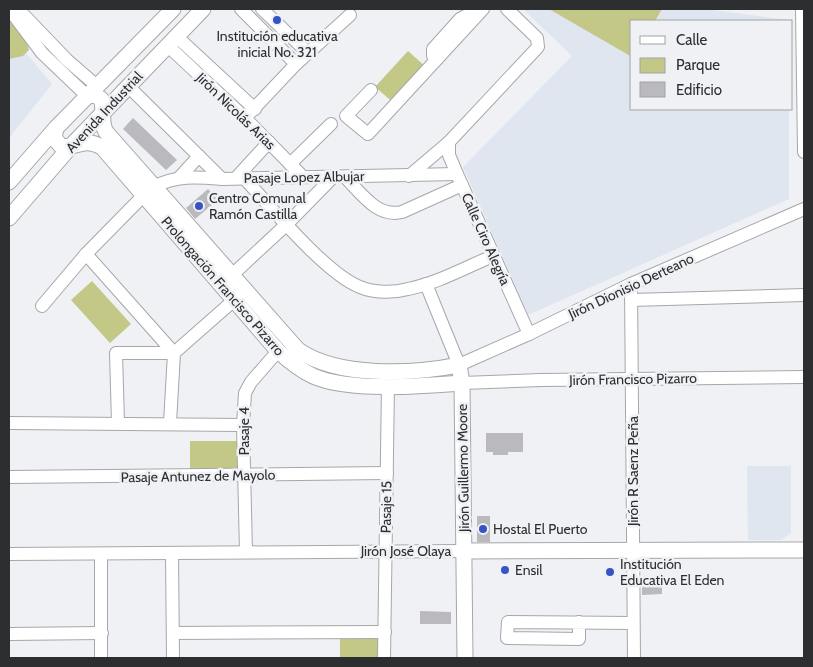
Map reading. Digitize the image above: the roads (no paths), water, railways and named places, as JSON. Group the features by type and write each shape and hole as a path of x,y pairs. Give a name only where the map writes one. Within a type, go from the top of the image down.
{"main road":[{"name":"Avenida Industrial","path":"9,182 56,128 172,9"},
{"name":"Avenida Industrial","path":"9,218 71,146 171,40 203,9"},
{"name":"Prolongación Francisco Pizarro","path":"92,91 101,99 102,126 149,191 239,295 298,350 321,364 359,371 438,369 459,365"},
{"path":"56,128 56,142 61,146 71,146"},
{"name":"Prolongación Francisco Pizarro","path":"71,146 89,142 102,147 149,191 232,276 239,295 278,352 299,369 330,382 388,385 462,384"},
{"name":"Jirón Guillermo Moore","path":"459,365 462,384 465,658"},
{"name":"Jirón José Olaya","path":"465,551 804,550"}],"street":[{"path":"9,9 42,53 92,91"},
{"path":"18,9 67,60 92,91"},
{"path":"241,9 296,64"},
{"path":"262,9 308,53"},
{"path":"409,176 449,142 538,48 537,38 507,9"},
{"path":"802,9 804,152"},
{"path":"371,90 346,116 368,134 436,59 474,12"},
{"path":"250,113 296,64 350,15"},
{"name":"Jirón Nicolás Arias","path":"171,40 250,113 269,142 303,177"},
{"path":"128,86 222,179"},
{"path":"290,164 332,124"},
{"path":"269,142 240,178 335,272 360,287 392,292 426,284 493,256"},
{"name":"Calle Ciro Alegría","path":"449,142 449,154 459,180 529,334"},
{"path":"178,178 200,156"},
{"name":"Pasaje Lopez Albujar","path":"42,306 86,254 149,191 178,178 409,176 459,180"},
{"path":"232,276 339,177 377,208 393,214 459,180"},
{"name":"Jirón Dionisio Derteano","path":"459,365 529,334 631,284 804,209"},
{"path":"86,254 174,353 170,424"},
{"name":"Jirón Guillermo Moore","path":"426,284 459,365"},
{"name":"Jirón R Saenz Peña","path":"631,284 634,658"},
{"path":"118,423 116,353 174,353 239,295"},
{"path":"632,300 804,295"},
{"name":"Pasaje 4","path":"246,552 243,425 247,387 278,352"},
{"name":"Jirón Francisco Pizarro","path":"462,384 540,380 804,377"},
{"name":"Pasaje 15","path":"384,658 388,385"},
{"path":"9,423 243,425"},
{"name":"Pasaje Antunez de Mayolo","path":"9,477 387,473"},
{"name":"Jirón José Olaya","path":"9,554 101,555 465,551"},
{"path":"172,553 173,658"},
{"path":"101,555 101,658"},
{"path":"508,622 507,638 579,639 579,622 633,623"},
{"path":"173,633 385,632"},
{"path":"9,634 102,633"}],"place":[{"name":"Institución educativa inicial No. 321","path":"277,20"},
{"name":"Centro Comunal Ramón Castilla","path":"199,206"},
{"name":"Hostal El Puerto","path":"483,529"},
{"name":"Ensil","path":"505,570"},
{"name":"Institución Educativa El Eden","path":"610,572"}]}
